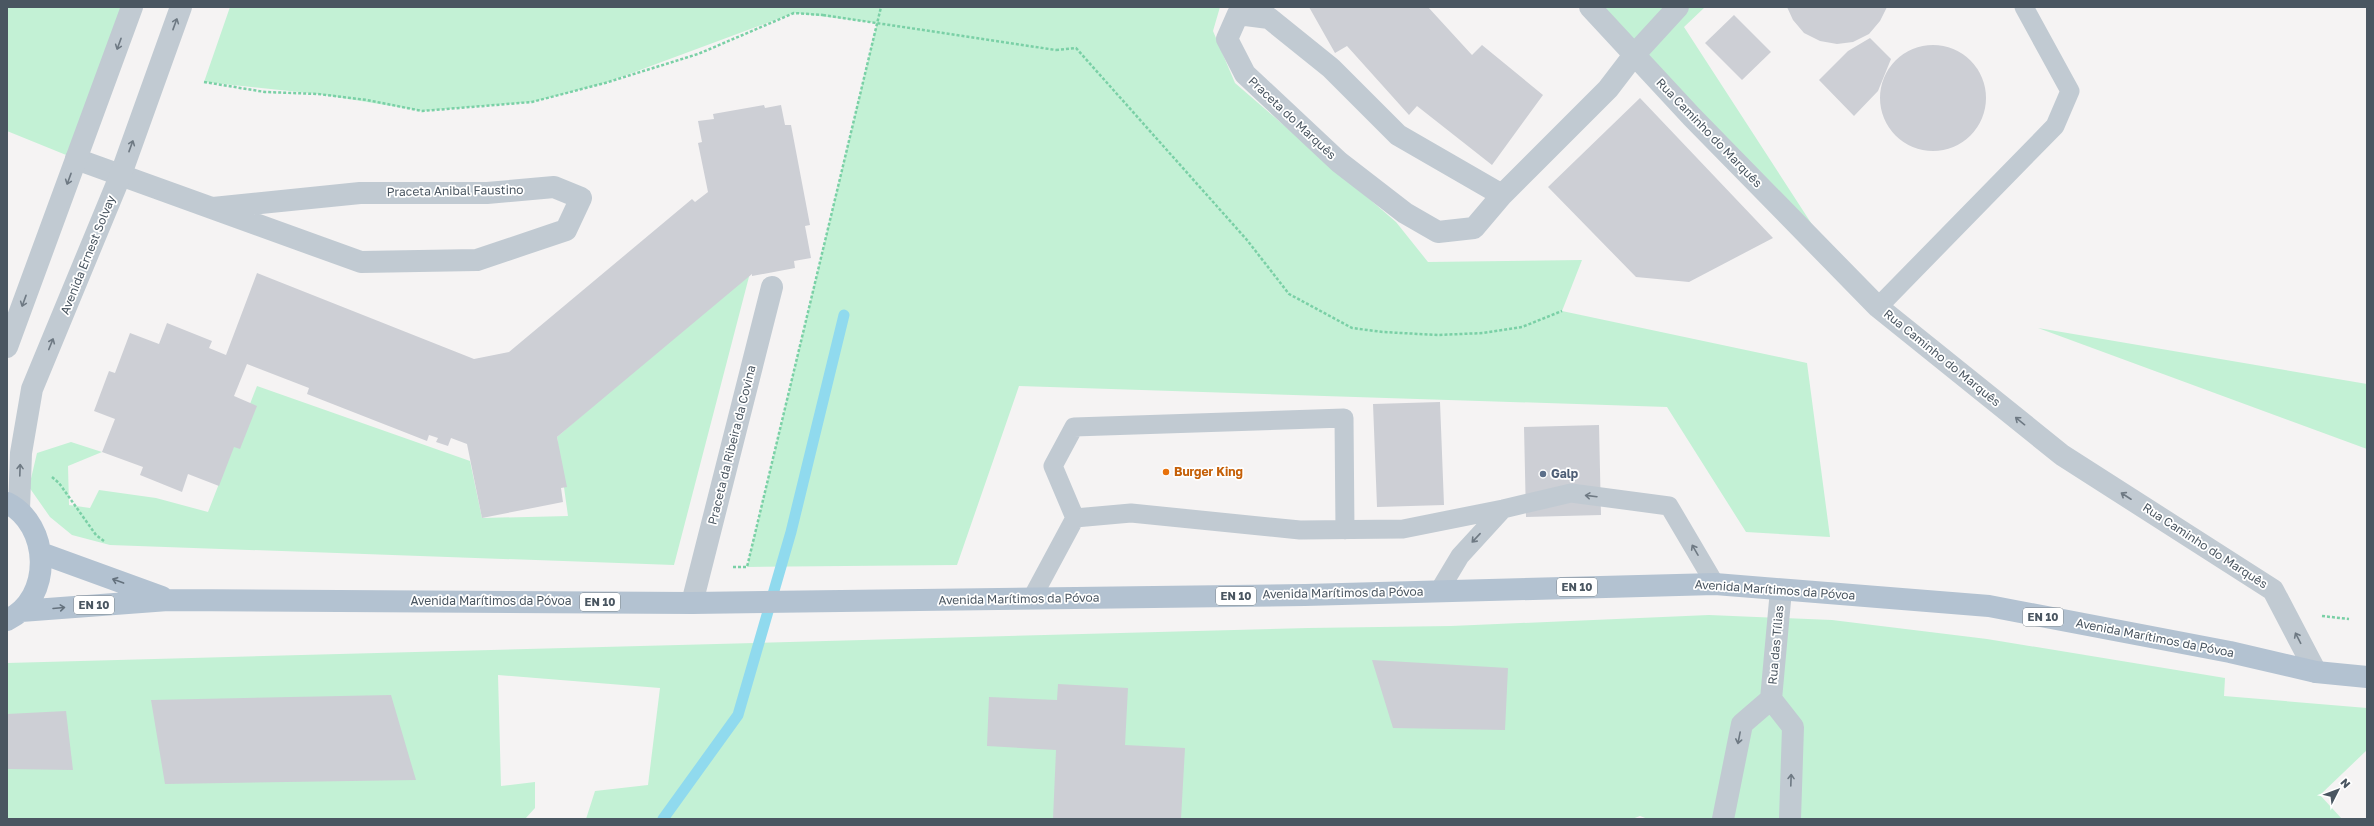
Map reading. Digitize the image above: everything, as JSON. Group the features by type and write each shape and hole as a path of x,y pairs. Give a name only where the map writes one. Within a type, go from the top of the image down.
{"main road":[{"name":"Avenida Marítimos da Póvoa","path":"13,506 34,531 41,553 41,569 38,584 28,603 14,615"},
{"name":"Avenida Marítimos da Póvoa","path":"41,553 168,600"},
{"name":"Avenida Marítimos da Póvoa","path":"14,615 168,600 692,603 1439,591 1715,584 1989,606 2230,652 2316,672 2367,677"}],"street":[{"path":"7,346 132,7"},
{"name":"Avenida Ernest Solvay","path":"13,506 32,389 121,174 181,7"},
{"name":"Rua Caminho do Marquês","path":"1590,7 1634,55 1878,307 2062,455 2273,590 2316,672"},
{"name":"Praceta do Marquês","path":"1502,195 1398,135 1331,68 1269,18 1238,14 1227,39 1245,74 1339,162 1405,213 1438,232 1474,228 1502,195 1608,89 1634,55 1678,7"},
{"name":"Praceta Anibal Faustino","path":"76,159 121,174 213,208 360,262 477,260 566,230 581,198 554,187 487,193 360,193 213,208"},
{"name":"Praceta da Ribeira da Covina","path":"692,603 772,287"},
{"name":"Rua das Tílias","path":"1723,819 1742,724 1771,699 1781,590"},
{"name":"Rua das Tílias","path":"1771,699 1793,726 1790,819"}],"lane":[{"path":"1878,307 2055,126 2070,91 2024,7"},
{"path":"1075,518 1053,466 1074,427 1344,418 1345,530"},
{"path":"1075,518 1131,513 1300,530 1404,529 1503,509 1571,493 1669,506 1715,584"},
{"path":"1439,591 1460,556 1503,509"},
{"path":"1032,598 1075,518"}],"path":[{"path":"701,568 747,567 881,7"},
{"path":"204,82 265,92 318,94 367,100 422,111 532,102 605,83 698,54 794,13 823,15 1056,50 1076,48 1247,240 1289,294 1352,328 1383,332 1438,335 1483,333 1522,326 1562,311"},
{"path":"20,464 45,472 59,483 96,534 106,542"}],"green space":[{"path":"7,7 132,7 76,159 7,131"},
{"path":"230,7 1220,7 1213,31 1235,83 1396,222 1428,262 1582,260 1562,311 1807,363 1830,537 1746,532 1667,407 1019,386 957,565 747,567 877,23 794,13 605,83 532,102 422,111 318,94 204,82"},
{"path":"1591,7 1705,7 1684,27 1839,266"},
{"path":"751,269 674,565 110,545 72,535 50,517 29,487 37,453 71,442 102,452 68,466 69,505 90,508 99,490 156,498 208,512 257,386 470,461 482,518 568,516 557,437"},
{"path":"2038,328 2367,384 2367,449"},
{"path":"1709,615 1832,620 1987,639 2225,678 2224,696 2367,708 2367,750 2320,795 2342,819 1648,819 1640,816 1632,819 586,819 595,791 648,785 660,688 498,675 501,786 535,782 535,808 525,819 7,819 7,663 1308,628 1451,626"}],"building":[{"path":"1309,7 1428,7 1472,55 1482,45 1543,95 1492,165 1417,106 1409,115 1347,46 1335,53"},
{"path":"1787,7 1887,7 1880,21 1869,34 1853,42 1837,44 1820,41 1804,33 1793,20"},
{"path":"1734,15 1771,52 1742,80 1705,43"},
{"path":"1870,38 1891,59 1878,91 1854,116 1819,80 1848,51"},
{"path":"1933,45 1953,49 1970,61 1982,78 1986,98 1982,118 1970,135 1953,147 1933,151 1913,147 1896,135 1884,118 1880,98 1884,78 1896,61 1913,49"},
{"path":"1640,98 1773,238 1689,282 1636,277 1548,187"},
{"path":"764,105 765,108 781,105 785,125 791,125 810,225 805,226 811,258 794,261 795,268 752,276 752,274 557,437 567,487 561,488 563,502 482,518 467,444 451,438 448,446 436,442 438,438 429,435 427,441 307,394 309,388 247,364 234,396 257,406 240,449 234,447 219,486 188,474 182,492 140,475 143,467 102,452 115,419 94,411 109,371 115,373 130,333 159,344 167,323 212,341 209,348 226,355 257,273 474,359 509,352 692,199 695,202 708,192 698,143 702,142 698,121 714,119 713,114"},
{"path":"1440,402 1444,505 1377,507 1373,404"},
{"path":"1599,425 1601,515 1526,517 1524,427"},
{"path":"1372,660 1508,668 1505,730 1393,728"},
{"path":"1058,684 1128,688 1125,745 1185,748 1181,819 1053,819 1056,750 987,746 989,697 1057,700"},
{"path":"391,695 416,780 165,784 151,700"},
{"path":"66,711 73,770 7,769 7,714"}],"waterway":[{"path":"663,819 738,715 791,532 844,315"}],"place":[{"name":"Burger King","path":"1166,472"},
{"name":"Galp","path":"1543,474"}]}
